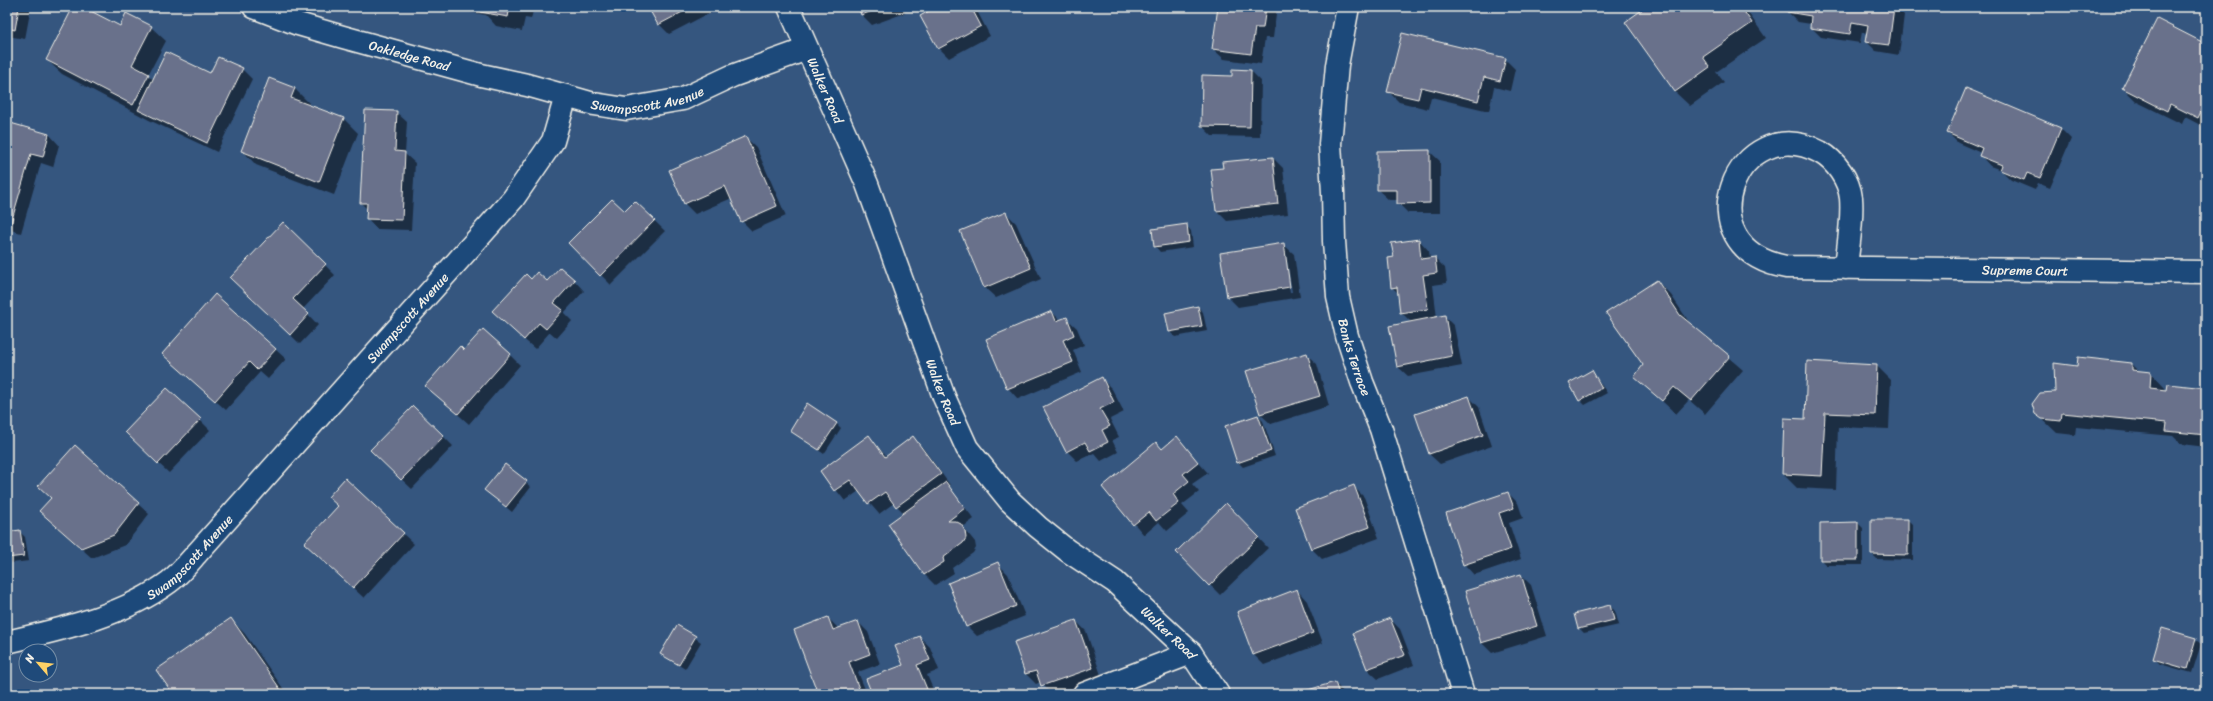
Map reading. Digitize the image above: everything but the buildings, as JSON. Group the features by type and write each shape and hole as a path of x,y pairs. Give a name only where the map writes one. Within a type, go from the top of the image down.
{"street":[{"name":"Oakledge Road","path":"254,7 298,24 343,37 481,76 528,85 566,96"},
{"name":"Walker Road","path":"788,7 867,184 944,397 967,448 1010,501 1038,527 1068,551 1115,582 1191,653 1218,694"},
{"name":"Banks Terrace","path":"1348,7 1337,65 1330,144 1338,297 1347,336 1362,382 1381,429 1463,694"},
{"name":"Swampscott Avenue","path":"7,642 53,631 136,603 170,581 210,540 513,198 553,141 566,96 594,104 626,109 683,99 732,76 807,49"},
{"name":"Supreme Court","path":"1846,268 1851,198 1842,173 1834,163 1812,148 1799,145 1773,147 1760,151 1749,159 1733,180 1728,206 1730,219 1741,243 1750,253 1773,265 1786,267 1846,268 2206,272"},
{"path":"1084,694 1191,653"}]}
